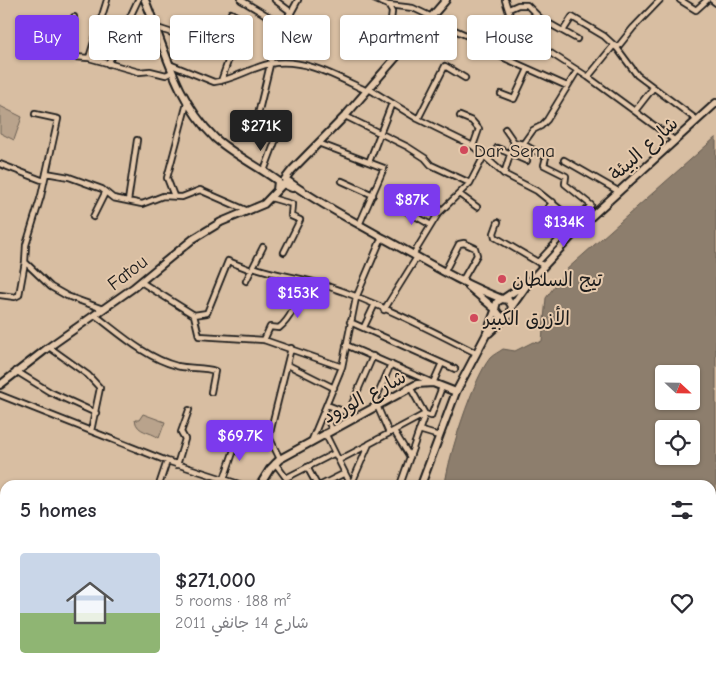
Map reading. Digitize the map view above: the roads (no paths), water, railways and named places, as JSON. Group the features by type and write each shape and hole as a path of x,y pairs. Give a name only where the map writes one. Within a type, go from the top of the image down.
{"main road":[{"path":"145,0 151,15"},
{"name":"Fatou","path":"434,15 446,0"},
{"path":"160,37 172,72 195,116 216,138 236,154 415,256 462,281 508,300 512,306 512,312 486,335"},
{"name":"Fatou","path":"0,385 16,371 141,282 193,239 221,222 248,211 271,198 282,180 345,116 393,60"},
{"name":"شارع البيئة","path":"512,306 541,264 579,224 716,103"},
{"path":"462,281 499,315 507,316"},
{"name":"شارع البيئة","path":"502,299 529,282"},
{"path":"424,480 456,392 486,335 497,302 502,299"},
{"name":"شارع الورود","path":"310,442 410,387 421,383 433,383"},
{"path":"433,383 456,392"},
{"path":"265,480 278,461 310,442"}],"street":[{"path":"102,15 106,0"},
{"path":"108,64 138,0"},
{"path":"241,0 266,15"},
{"path":"275,0 293,15"},
{"path":"290,13 298,0"},
{"path":"376,0 388,6 413,8 426,15"},
{"path":"505,0 513,25 524,36 588,77 674,140"},
{"path":"527,5 530,0"},
{"path":"588,77 660,0"},
{"path":"680,0 696,10 707,0"},
{"path":"712,0 716,3"},
{"path":"509,9 518,5 527,5 541,19 577,39"},
{"path":"388,6 392,12 391,15"},
{"path":"221,81 242,22 240,18 231,12"},
{"path":"562,31 571,17 574,18 616,46 633,71 697,120"},
{"path":"457,30 483,43 500,56 567,86"},
{"path":"79,58 89,58"},
{"path":"95,60 139,72 150,71 166,75 172,72"},
{"path":"255,127 269,60"},
{"path":"169,64 211,82 221,81 268,64 288,63 313,67 368,90 418,119 473,146 504,174 553,202 579,224 590,204 565,184 564,175 544,165 546,158 523,144 514,142 505,129"},
{"path":"418,119 445,66 465,78"},
{"path":"501,94 514,99 528,69"},
{"path":"523,144 532,130 541,126 547,120 577,71"},
{"path":"634,110 653,88"},
{"path":"174,196 167,178 187,103"},
{"path":"369,162 392,103"},
{"path":"0,295 15,297 19,295 28,238 44,181 58,119 35,114"},
{"path":"345,116 408,147 425,158 431,165 470,183"},
{"path":"460,116 472,121 478,129 473,146"},
{"path":"264,171 276,139"},
{"path":"128,201 137,140"},
{"path":"504,174 514,142"},
{"path":"318,143 385,169 359,225"},
{"path":"497,148 527,161"},
{"path":"384,310 431,224 440,211 470,183 484,156"},
{"path":"564,160 618,191"},
{"path":"0,164 44,181"},
{"path":"46,173 69,177 102,189 112,198 147,204 163,196 182,197 200,190 248,211"},
{"path":"342,181 373,195"},
{"path":"93,217 105,193"},
{"path":"459,194 477,207"},
{"path":"271,198 292,204 291,216 300,220 284,252"},
{"path":"541,216 553,202"},
{"path":"403,210 431,224"},
{"path":"498,222 494,233 495,237 541,264"},
{"path":"310,442 342,367 356,298 382,238"},
{"path":"445,271 459,244 464,243 475,248 477,255 462,281"},
{"path":"246,281 263,247"},
{"path":"141,282 194,315 207,313 228,261 330,286 476,353"},
{"path":"25,262 34,272 59,292 103,309"},
{"path":"23,276 27,272 34,272"},
{"path":"264,340 270,328 281,326 288,318 295,306 304,281"},
{"path":"364,327 374,306"},
{"path":"96,315 130,341 165,362 189,368 215,371 211,392"},
{"path":"194,315 200,336 264,340 342,367"},
{"path":"350,322 455,369"},
{"path":"346,345 433,383 442,363"},
{"path":"49,347 88,375 100,388 91,431"},
{"path":"291,348 269,431 271,444 285,478 335,453"},
{"path":"327,405 348,413 373,356"},
{"path":"391,364 375,397 376,406 410,457"},
{"path":"288,365 334,388"},
{"path":"16,371 50,392 96,413"},
{"path":"410,387 425,414 431,416 442,387"},
{"path":"0,395 167,461 227,480"},
{"path":"177,464 185,438 181,432 189,410"},
{"path":"324,413 332,429"},
{"path":"402,480 425,414"},
{"path":"339,460 425,414"},
{"path":"419,430 439,436"},
{"path":"325,433 348,480"},
{"path":"223,434 262,446 271,444"},
{"path":"224,479 238,438"},
{"path":"353,480 369,444"},
{"path":"161,480 167,461"},
{"path":"307,468 314,480"},
{"path":"331,480 345,473"}],"place":[{"name":"Dar Sema","path":"464,150"},
{"name":"تيج السلطان","path":"502,279"},
{"name":"الأزرق الكبير","path":"474,318"}]}
